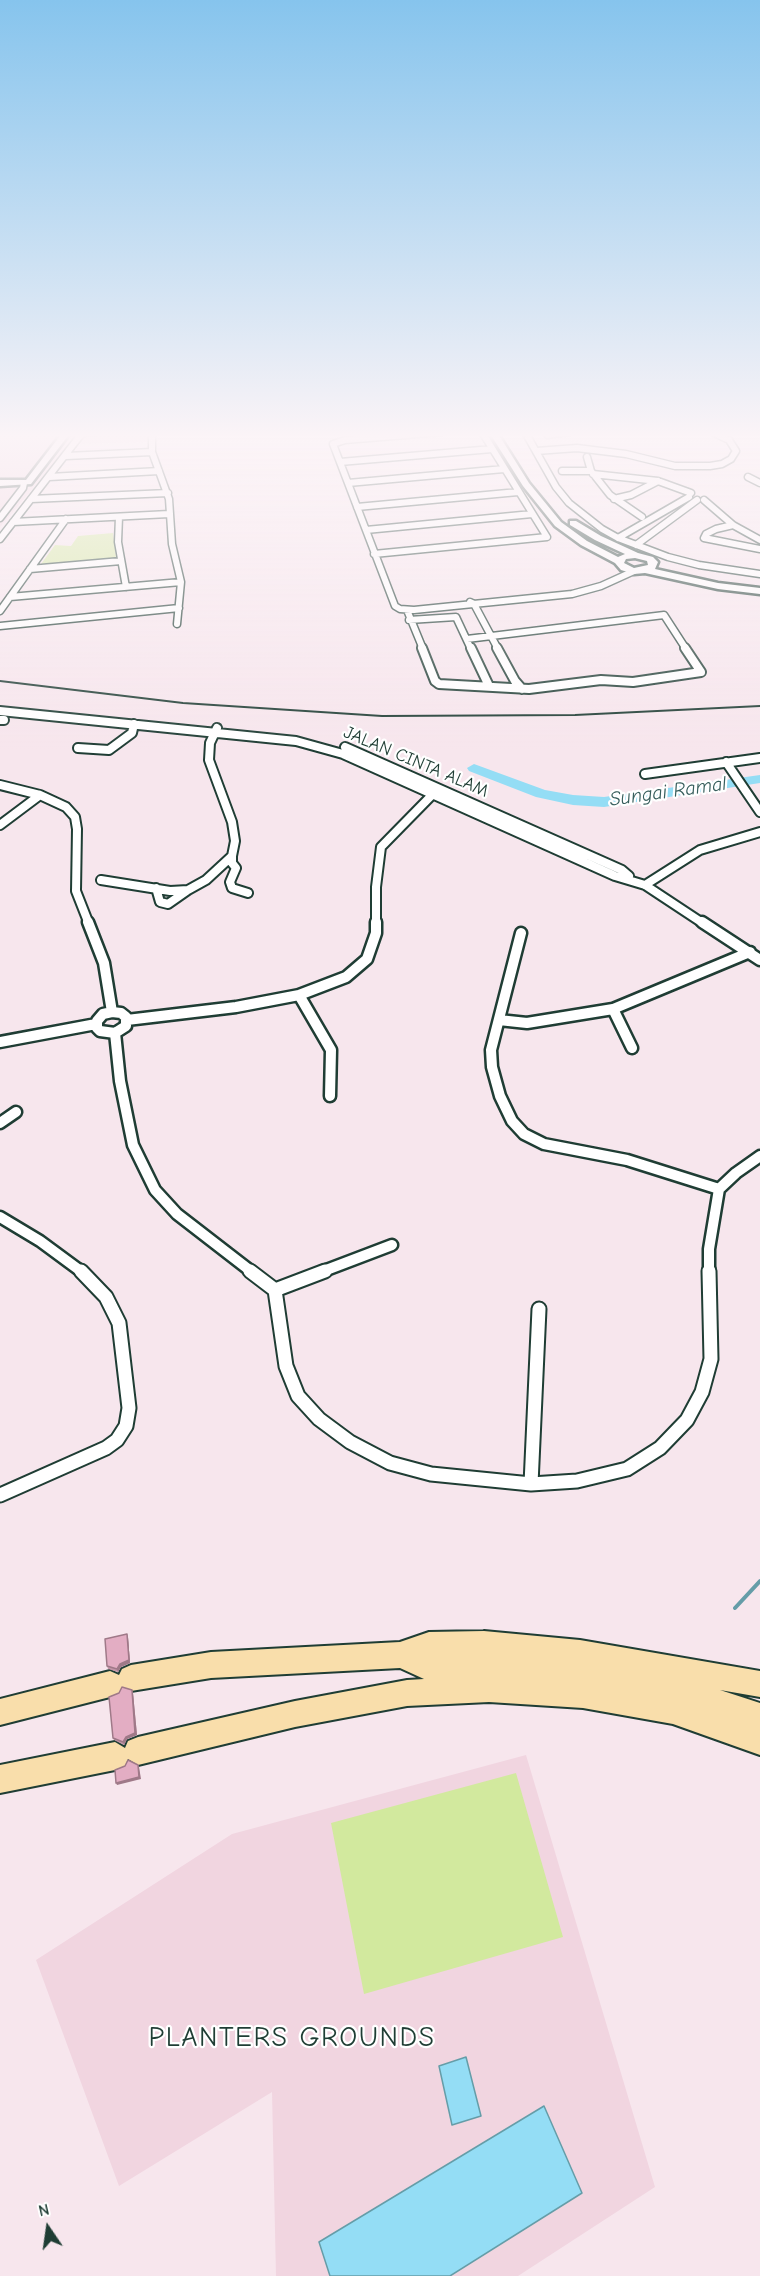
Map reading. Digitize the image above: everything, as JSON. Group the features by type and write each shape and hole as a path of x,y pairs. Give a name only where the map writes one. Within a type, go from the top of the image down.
{"highway":[{"path":"0,1712 121,1681 211,1665 400,1655 429,1645 484,1644 580,1653 760,1684"},
{"path":"400,1655 430,1668 487,1667 579,1673 661,1687 757,1734"},
{"path":"676,1671 760,1696"},
{"path":"0,1779 127,1754 295,1714 407,1693 489,1689 583,1695 673,1711 757,1734"}],"street":[{"path":"0,611 52,538"},
{"path":"118,538 126,587"},
{"path":"171,538 182,582 177,624"},
{"path":"370,538 396,606 406,610 572,594 601,586 634,571 645,570 718,586 760,591"},
{"path":"375,551 544,538"},
{"path":"577,538 619,562 624,568 634,571"},
{"path":"599,538 699,565 760,574"},
{"path":"618,538 653,562 720,578 760,584"},
{"path":"375,551 400,603 404,605 464,601 581,587 606,577 625,556 650,538"},
{"path":"705,538 760,549"},
{"path":"30,569 121,561"},
{"path":"645,570 652,567 653,562"},
{"path":"10,597 182,582"},
{"path":"474,604 483,599"},
{"path":"464,601 474,604 515,681 522,689"},
{"path":"0,626 179,608"},
{"path":"406,610 436,683 522,689 601,680 633,682 701,672 664,615 467,639"},
{"path":"409,620 454,615 489,686"},
{"name":"JALAN CINTA ALAM","path":"0,711 134,724 150,728 299,735 350,748 622,870 634,880"},
{"path":"78,748 109,750 132,733 134,724"},
{"path":"216,731 210,743 209,760 232,822 235,841 232,863 236,868 230,882 232,888 248,893"},
{"name":"JALAN CINTA ALAM","path":"216,731 296,741 351,757 615,876 645,885 760,960"},
{"path":"645,774 760,758"},
{"path":"727,764 760,812"},
{"path":"0,785 40,795 66,807 75,817 77,829 76,891 104,963 112,1012"},
{"path":"0,825 40,795"},
{"path":"127,1020 236,1007 299,995 346,977 367,959 376,933 376,887 381,847 432,795"},
{"path":"645,885 700,850 760,832"},
{"path":"101,880 156,888 160,902 168,904 206,880 232,856"},
{"path":"521,933 499,1020 491,1042 492,1067 500,1096 512,1121 524,1134 544,1144 627,1160 719,1189"},
{"path":"499,1020 526,1023 613,1009 750,952"},
{"path":"299,995 332,1050 330,1096"},
{"path":"613,1009 632,1048"},
{"path":"96,1024 99,1017 112,1012 124,1014 127,1020"},
{"path":"96,1024 104,1033 115,1033 123,1029 127,1020"},
{"path":"0,1042 96,1024"},
{"path":"115,1033 120,1081 133,1145 155,1191 177,1214 275,1290 286,1366 298,1396 319,1419 350,1442 390,1463 431,1473 531,1484 577,1481 627,1469 660,1448 687,1420 702,1392 711,1359 709,1249 719,1189 735,1173 760,1156"},
{"path":"0,1123 16,1112"},
{"path":"0,1218 40,1240 77,1267 106,1297 119,1323 129,1408 126,1426 117,1440 106,1448 0,1495"},
{"path":"275,1290 392,1245"},
{"path":"531,1484 539,1309"}],"shaded area":[{"path":"526,1755 655,2187 518,2276 276,2276 272,2092 119,2186 36,1960 232,1834"}],"green space":[{"path":"76,538 114,538 116,557 41,564 55,545 71,546"},
{"path":"516,1773 563,1937 364,1994 331,1823"}],"water":[{"path":"466,2057 481,2116 452,2125 439,2066"},
{"path":"544,2106 582,2193 450,2276 330,2276 319,2242"}],"building":[{"path":"127,1634 129,1660 120,1664 117,1669 107,1666 105,1639"},
{"path":"122,1687 132,1690 135,1733 126,1737 123,1742 113,1738 109,1697 119,1693"},
{"path":"128,1760 138,1765 139,1777 116,1783 115,1770 125,1766"}],"waterway":[{"name":"Sungai Ramal","path":"474,768 541,794 573,800 604,802 760,779"},
{"path":"735,1608 760,1581"}],"railway":[{"path":"0,681 183,703 382,716 575,715 760,706"}],"district":[{"name":"PLANTERS GROUNDS","path":"292,2038"}]}
